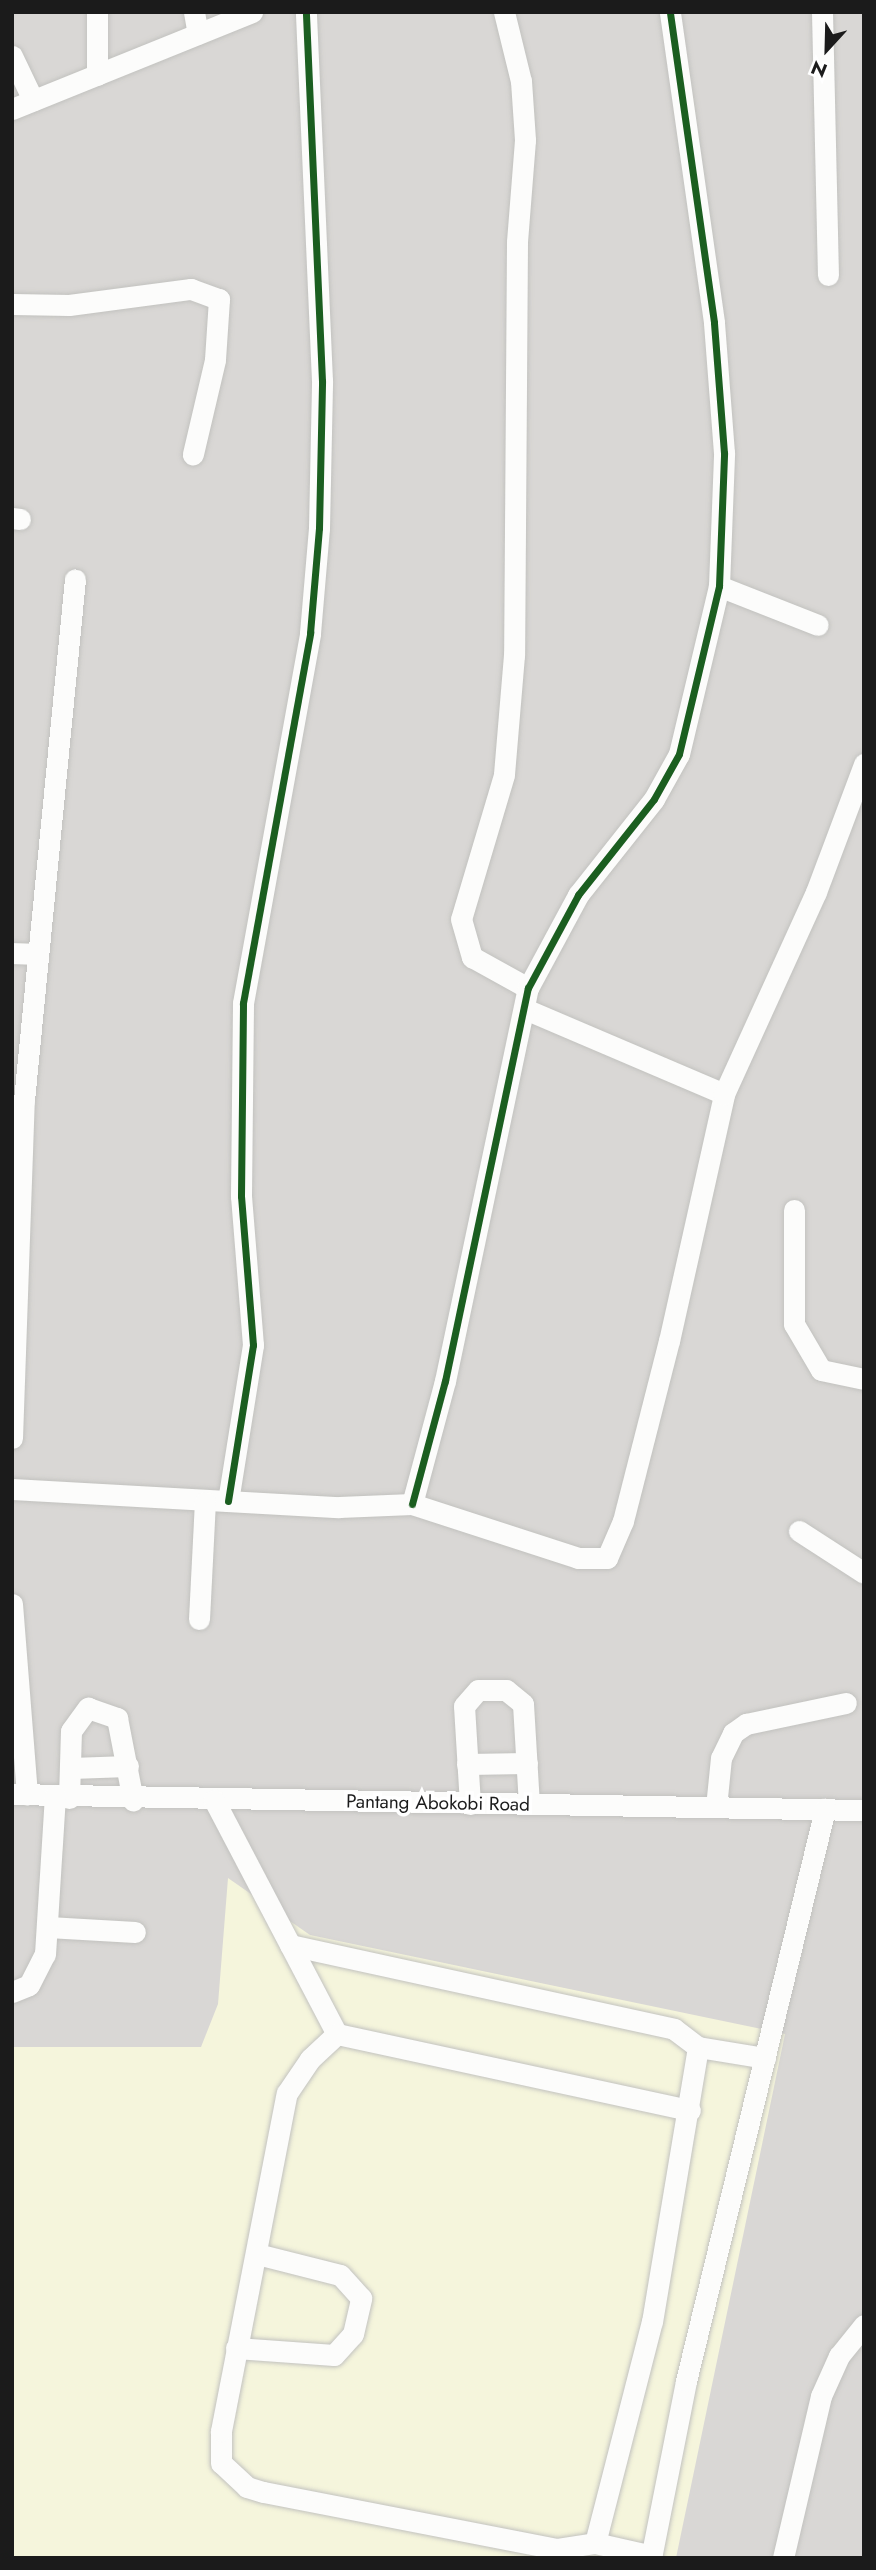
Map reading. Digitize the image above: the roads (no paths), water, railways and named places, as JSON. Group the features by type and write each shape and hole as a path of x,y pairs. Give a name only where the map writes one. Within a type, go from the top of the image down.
{"street":[{"path":"97,12 97,75"},
{"path":"194,12 198,34"},
{"path":"12,109 252,12"},
{"path":"228,1501 253,1345 241,1196 243,1003 310,633 318,528 322,381 306,12"},
{"path":"505,12 521,81 525,140 517,242 514,655 504,775 461,919 472,957 527,999 724,1094"},
{"path":"412,1504 527,999 578,895 673,766 690,724 719,586 723,453 714,322 670,12"},
{"path":"822,12 828,275"},
{"path":"12,56 33,100"},
{"path":"12,304 69,305 191,289 219,299 215,360 193,454"},
{"path":"12,1438 24,1100 75,579"},
{"path":"719,586 818,625"},
{"path":"12,1489 205,1502 412,1504 578,1558 607,1558 623,1521 665,1353 724,1094 816,892 864,764"},
{"path":"12,953 38,954"},
{"path":"794,1210 794,1324 821,1370 864,1379"},
{"path":"200,1619 205,1502"},
{"path":"799,1531 864,1573"},
{"path":"12,1604 20,1794"},
{"path":"470,1804 464,1706 478,1690 506,1690 523,1704 529,1804"},
{"path":"716,1807 721,1758 733,1733 746,1724 846,1703"},
{"path":"12,1992 36,1975 48,1927 62,1797 71,1768 71,1731 88,1708 117,1718 133,1800"},
{"path":"467,1764 527,1763"},
{"path":"71,1768 128,1766"},
{"name":"Pantang Abokobi Road","path":"20,1794 133,1800 864,1810"},
{"path":"215,1800 337,2034"},
{"path":"337,2034 310,2059 287,2093 236,2348 221,2463 247,2487 557,2549 595,2543 652,2557 686,2381 825,1808"},
{"path":"48,1927 135,1932"},
{"path":"290,1945 674,2029 698,2048 765,2058"},
{"path":"337,2034 690,2110"},
{"path":"595,2543 652,2321 690,2110 698,2048"},
{"path":"236,2348 334,2355 352,2334 361,2298 340,2275 257,2253"},
{"path":"783,2558 821,2396 839,2356 864,2325"}]}
